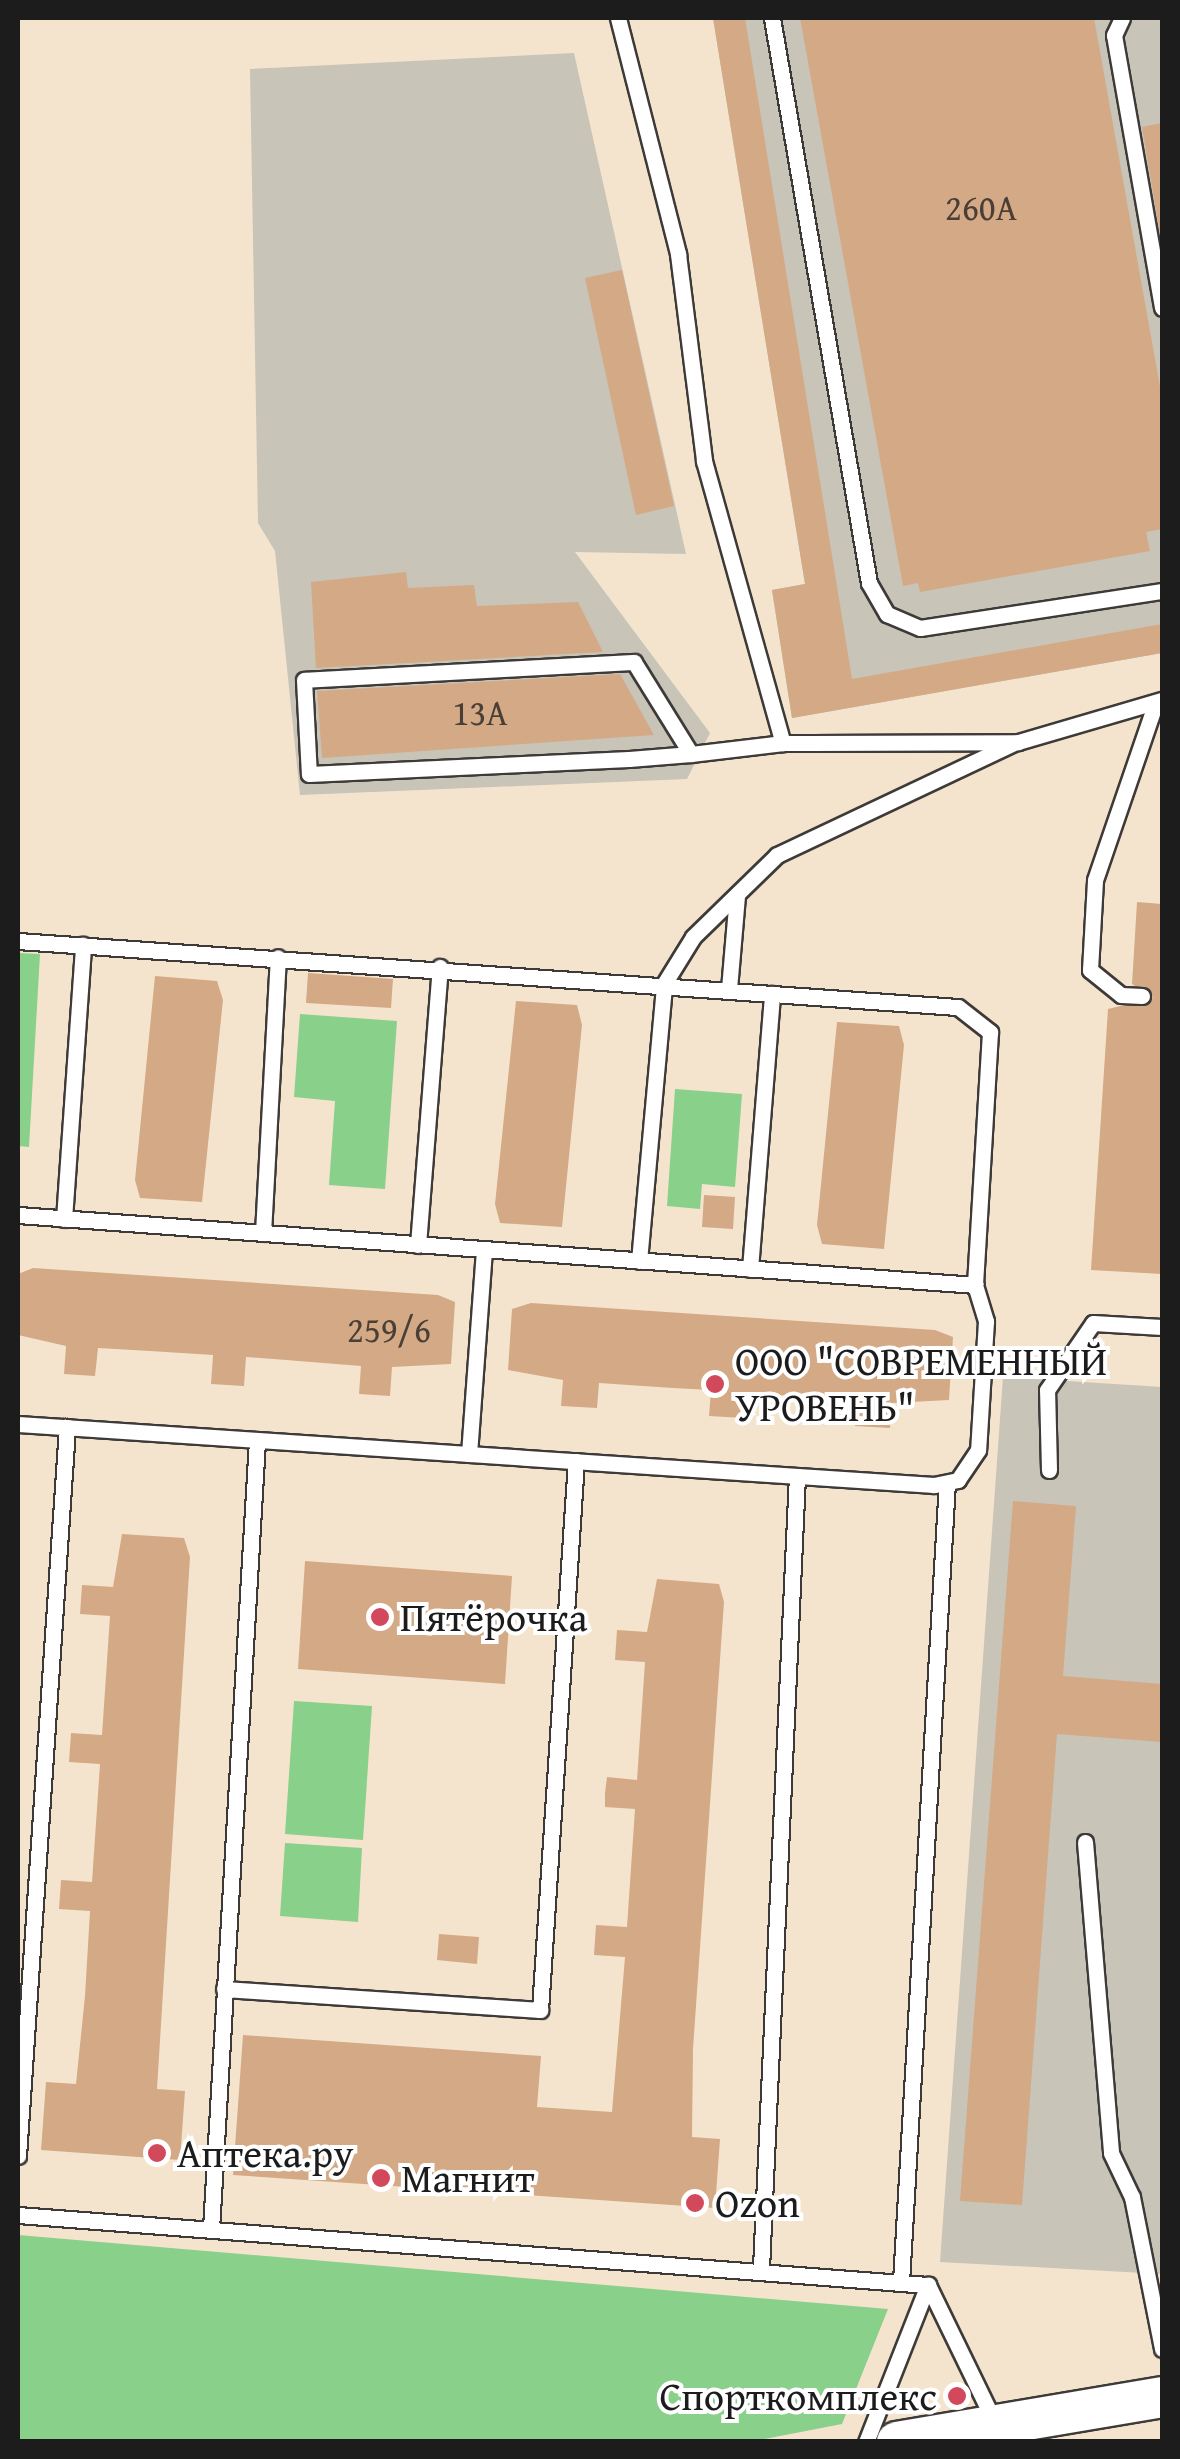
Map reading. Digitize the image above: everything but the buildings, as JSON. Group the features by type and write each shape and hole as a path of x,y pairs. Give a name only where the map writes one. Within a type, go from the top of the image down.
{"street":[{"path":"897,2442 997,2432 1162,2397"}],"lane":[{"path":"618,18 678,254 704,461 783,743"},
{"path":"772,18 869,583 887,614 920,628 1162,591"},
{"path":"1122,18 1114,35 1162,308"},
{"path":"692,754 634,662 304,680 309,774 692,754 783,743 1018,742"},
{"path":"640,1261 664,984 693,936 777,855 1018,742 1159,701"},
{"path":"1142,996 1121,995 1090,970 1094,880 1159,701"},
{"path":"729,989 737,895"},
{"path":"18,941 440,967 958,1007 990,1032 975,1286 986,1321 978,1450 966,1473 947,1484 18,1424"},
{"path":"64,1219 82,946"},
{"path":"263,1233 278,958"},
{"path":"418,1245 440,967"},
{"path":"750,1269 772,994"},
{"path":"18,1215 975,1286"},
{"path":"469,1454 484,1250"},
{"path":"1049,1470 1047,1390 1093,1324 1162,1327"},
{"path":"18,2156 67,1427"},
{"path":"210,2229 257,1440"},
{"path":"224,1988 540,2010 576,1461"},
{"path":"761,2268 797,1476"},
{"path":"901,2282 947,1484"},
{"path":"1085,1842 1111,2154 1132,2198 1162,2349"},
{"path":"18,2215 761,2268 928,2285"},
{"path":"928,2285 997,2432"},
{"path":"866,2442 928,2285"}],"shaded area":[{"path":"713,18 1162,18 1162,653 792,718 772,590 805,584"},
{"path":"574,53 686,554 575,552 710,733 687,779 300,795 275,551 258,523 250,69"},
{"path":"1003,1377 1162,1387 1162,2274 940,2262"}],"green space":[{"path":"18,953 40,954 29,1147 18,1146"},
{"path":"300,1014 397,1021 385,1189 329,1185 335,1101 294,1097"},
{"path":"675,1089 742,1094 735,1187 702,1184 700,1209 667,1206"},
{"path":"294,1701 372,1706 363,1840 285,1834"},
{"path":"285,1843 362,1848 358,1922 280,1916"},
{"path":"18,2235 888,2309 842,2424 754,2441 18,2441"}],"place":[{"name":"ООО \"СОВРЕМЕННЫЙ УРОВЕНЬ\"","path":"715,1384"},
{"name":"Пятёрочка","path":"380,1617"},
{"name":"Аптека.ру","path":"157,2153"},
{"name":"Магнит","path":"381,2178"},
{"name":"Ozon","path":"695,2203"},
{"name":"Спорткомплекс","path":"957,2396"}]}
